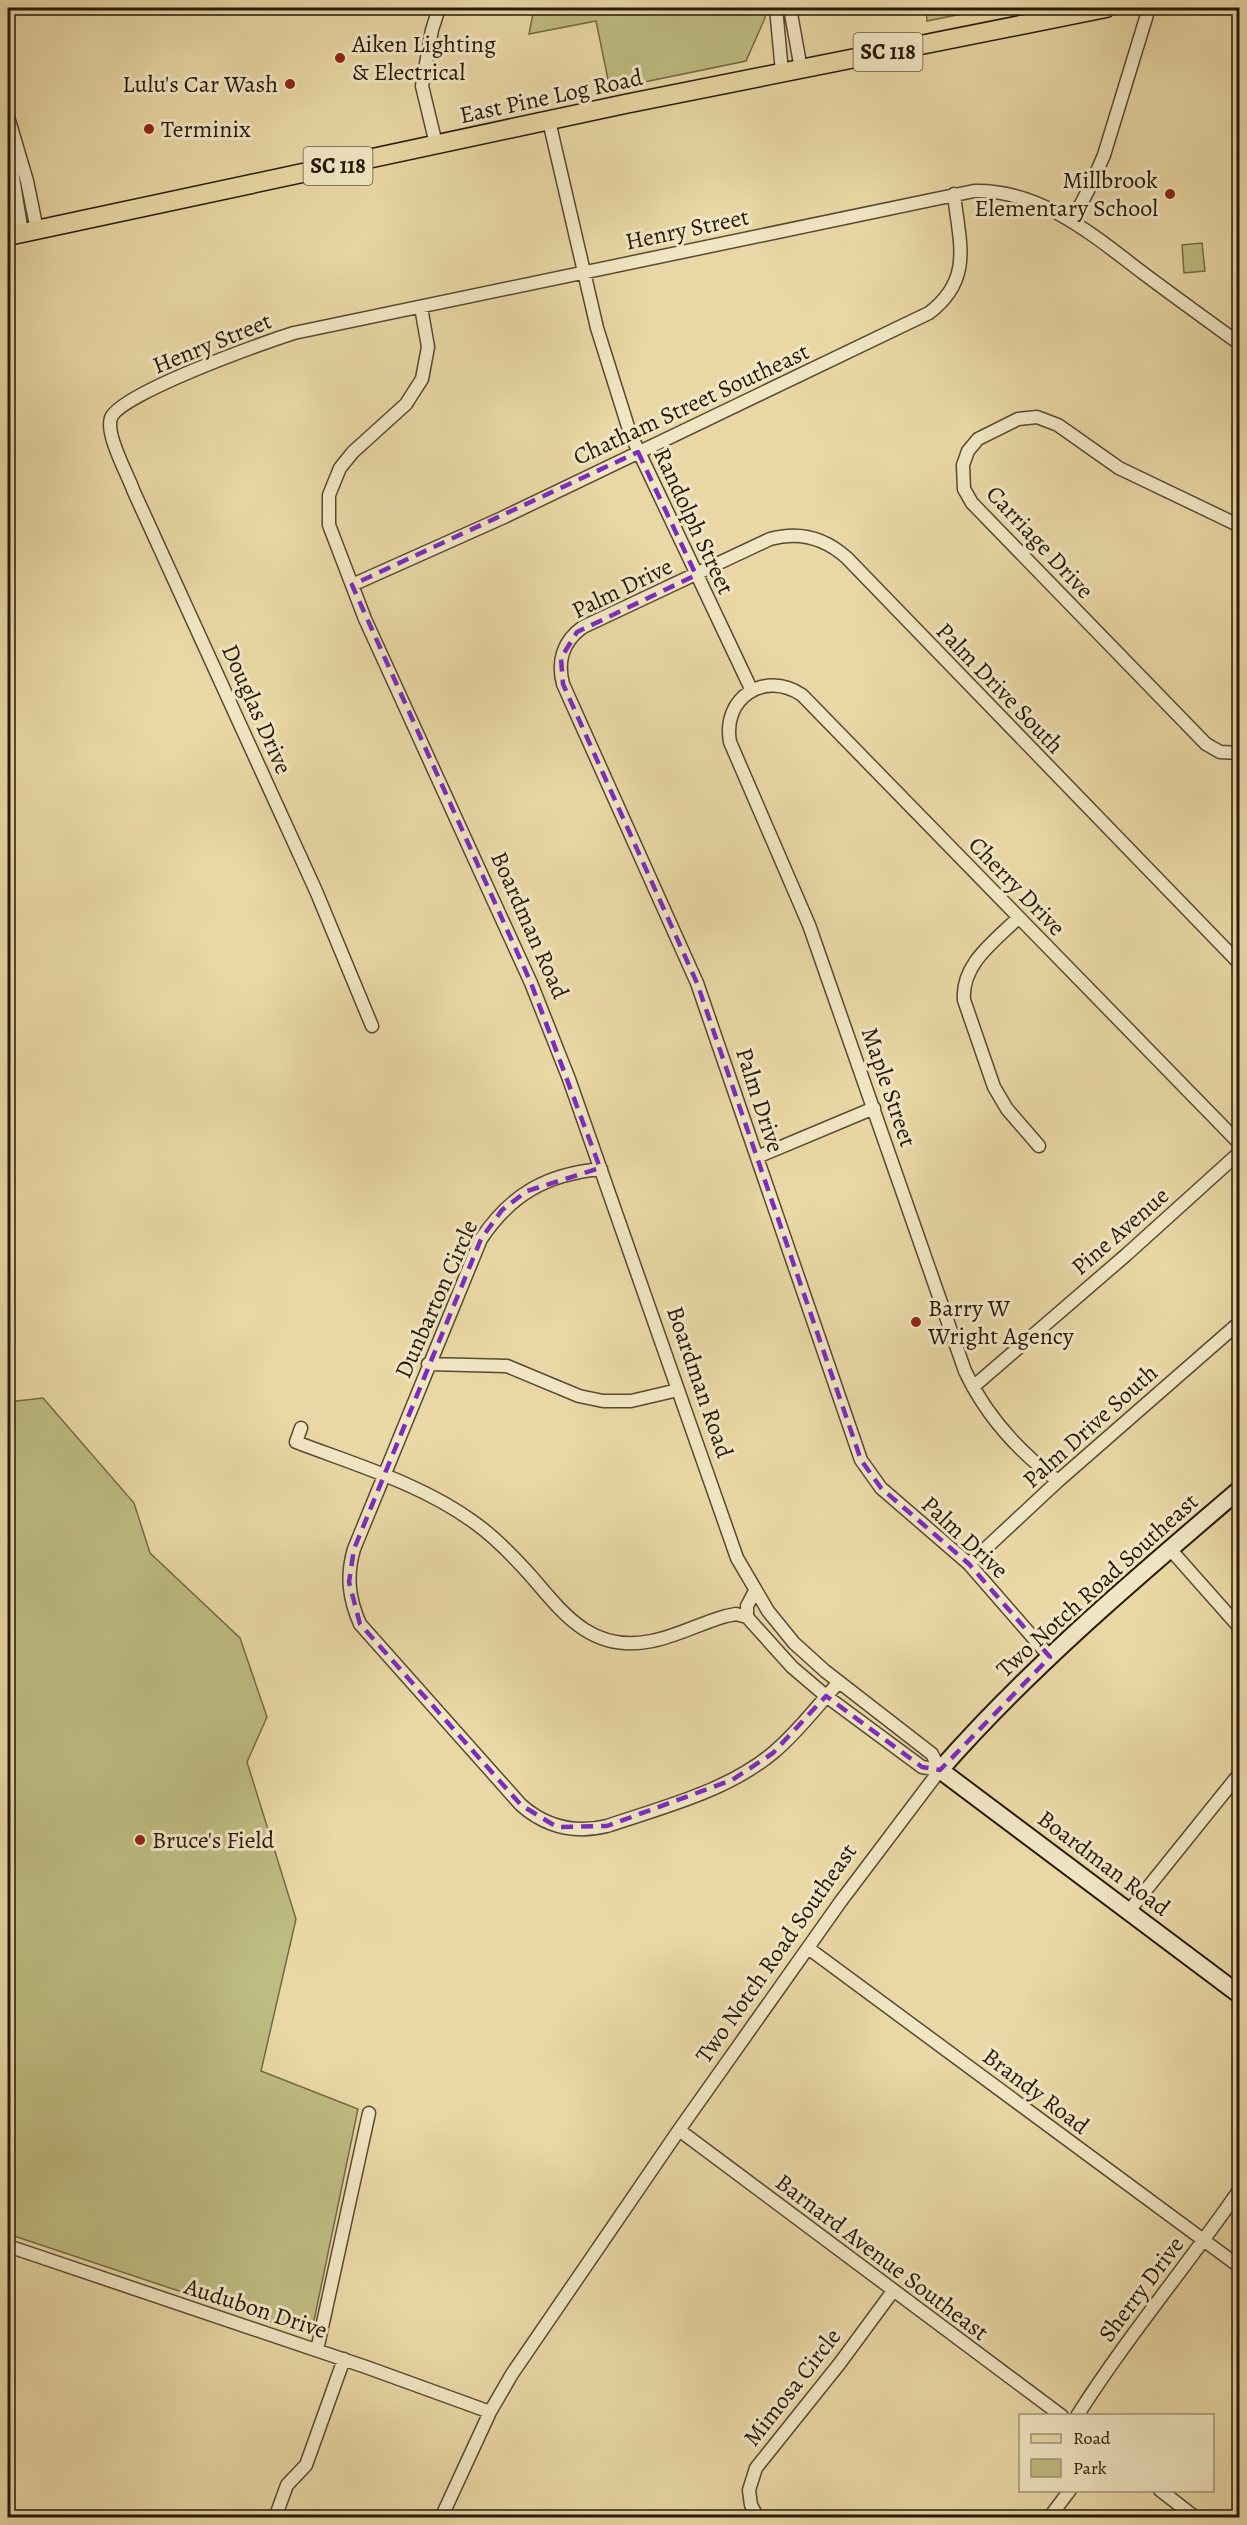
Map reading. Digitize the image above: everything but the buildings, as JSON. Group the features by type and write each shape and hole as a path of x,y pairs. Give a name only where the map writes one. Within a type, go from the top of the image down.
{"main road":[{"name":"East Pine Log Road","path":"22,233 782,72 1106,8"}],"street":[{"path":"436,144 422,86 432,30 439,8"},
{"path":"776,8 782,72"},
{"path":"790,8 801,69"},
{"path":"1072,221 1104,155 1149,8"},
{"path":"8,117 11,133 10,159 22,233"},
{"name":"Randolph Street","path":"549,121 606,363 638,452 752,691"},
{"name":"Henry Street","path":"115,410 195,370 272,340 316,328 954,194 986,191 1023,197 1072,221 1239,344"},
{"name":"Chatham Street Southeast","path":"352,585 502,518 886,335 937,307 950,292 961,266 954,194"},
{"name":"Boardman Road","path":"421,307 428,354 426,370 418,388 390,421 346,460 335,476 329,495 329,525 370,630 531,983 569,1078 733,1547 755,1591 794,1643 839,1682 932,1754 940,1770 1239,1995"},
{"name":"Douglas Drive","path":"115,410 110,420 110,431 134,492 316,891 372,1026"},
{"name":"Carriage Drive","path":"1239,526 1119,468 1058,425 1037,417 1018,419 978,439 968,451 963,465 962,481 967,496 1012,546 1200,739 1220,752 1239,753"},
{"name":"Palm Drive South","path":"696,575 776,537 805,536 832,546 847,558 1239,964"},
{"name":"Palm Drive","path":"696,575 632,603 577,632 563,650 560,673 607,784 697,983 861,1460 881,1488 969,1564 1050,1657"},
{"name":"Cherry Drive","path":"752,691 774,685 789,688 802,695 1239,1144"},
{"name":"Maple Street","path":"752,691 740,700 732,712 728,727 729,742 809,925 973,1387 982,1403 1013,1443 1058,1482"},
{"path":"1018,918 973,964 966,977 963,992 966,1008 994,1086 1007,1109 1039,1146"},
{"path":"757,1157 874,1108"},
{"name":"Pine Avenue","path":"973,1387 1126,1255 1239,1152"},
{"name":"Dunbarton Circle","path":"601,1169 577,1172 547,1181 527,1191 502,1210 481,1239 383,1475 351,1560 349,1581 360,1624 520,1805 537,1818 567,1829 599,1828 717,1786 747,1772 773,1753 839,1682"},
{"name":"Palm Drive South","path":"969,1564 1239,1322"},
{"path":"428,1364 507,1365 568,1392 603,1401 631,1401 678,1390"},
{"path":"301,1428 296,1442 433,1497 475,1523 505,1548 567,1618 594,1635 616,1641 651,1641 726,1616 736,1614 747,1617 747,1606 755,1591"},
{"name":"Two Notch Road Southeast","path":"441,2517 490,2412 530,2347 679,2130 841,1901 940,1770 987,1719 1050,1657 1239,1489"},
{"path":"1170,1549 1239,1628"},
{"name":"Boardman Road","path":"747,1617 792,1667 826,1696 922,1767 940,1770"},
{"path":"1129,1911 1239,1773"},
{"name":"Brandy Road","path":"808,1948 1239,2267"},
{"path":"317,2350 369,2113"},
{"name":"Barnard Avenue Southeast","path":"679,2130 1061,2414"},
{"name":"Sherry Drive","path":"1078,2414 1108,2368 1204,2240 1239,2189"},
{"name":"Audubon Drive","path":"8,2246 344,2359 490,2412"},
{"name":"Mimosa Circle","path":"758,2517 751,2505 749,2490 756,2468 840,2363 893,2291"},
{"path":"275,2517 286,2485 306,2465 344,2359"},
{"path":"1049,2517 1068,2492"},
{"path":"1163,2492 1196,2517"}],"highlighted area":[{"path":"638,452 696,575 577,632 561,658 563,684 697,983 861,1460 881,1488 969,1564 1050,1657 940,1770 922,1767 826,1696 773,1753 732,1780 607,1826 557,1827 521,1805 360,1624 349,1582 354,1549 481,1239 502,1210 527,1191 600,1168 531,983 352,585"}],"green space":[{"path":"534,8 764,8 765,18 746,61 610,89 596,21 529,34"},
{"path":"926,8 991,8 927,21"},
{"path":"1202,243 1205,271 1184,273 1182,245"},
{"name":"Bruce's Field","path":"43,1398 134,1503 150,1553 240,1638 267,1717 247,1762 296,1919 261,2071 358,2109 311,2335 8,2234 8,1402"}],"place":[{"name":"Aiken Lighting & Electrical","path":"340,58"},
{"name":"Lulu's Car Wash","path":"290,84"},
{"name":"Terminix","path":"149,129"},
{"name":"Millbrook Elementary School","path":"1170,194"},
{"name":"Barry W Wright Agency","path":"916,1322"},
{"name":"Bruce's Field","path":"140,1840"}]}
